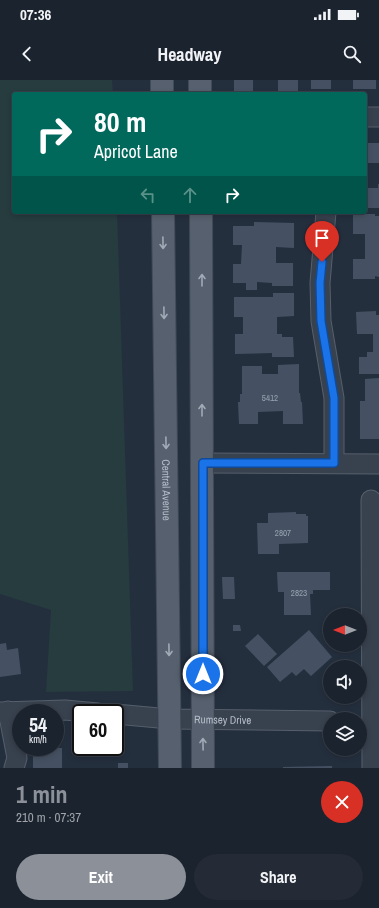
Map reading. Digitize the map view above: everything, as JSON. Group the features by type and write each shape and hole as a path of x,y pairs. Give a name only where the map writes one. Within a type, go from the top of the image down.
{"main road":[{"path":"162,80 162,92"},
{"path":"200,80 200,92"},
{"name":"Central Avenue","path":"163,214 170,768"},
{"path":"201,214 204,768"}],"street":[{"path":"367,117 379,117"},
{"path":"326,214 320,283 321,321 334,398 334,463"},
{"path":"203,463 379,464"},
{"path":"371,500 370,722 372,768"},
{"path":"14,768 17,758 4,712 72,711"},
{"name":"Rumsey Drive","path":"124,715 170,719 323,721"}],"green space":[{"path":"0,80 112,80 113,92 12,92 12,214 117,214 133,691 46,692 51,610 0,594"}],"building":[{"path":"234,80 253,80 253,92 234,92"},
{"path":"278,80 298,80 298,92 278,92"},
{"path":"311,80 331,80 331,89 311,89"},
{"path":"353,80 376,80 376,89 353,89"},
{"path":"367,143 379,143 379,163 367,163"},
{"path":"379,184 379,208 367,208 367,188 378,188"},
{"path":"353,214 375,214 375,216 379,216 379,277 375,276 375,279 353,279 353,259 365,259 365,234 353,234"},
{"path":"254,222 294,223 294,248 276,247 276,263 293,263 293,286 272,286 272,283 257,282 257,290 246,290 246,283 233,283 233,264 241,264 242,245 233,245 233,226 254,226"},
{"path":"273,293 294,293 294,316 277,317 277,334 282,334 282,337 293,337 294,357 272,357 272,353 235,354 235,334 243,334 243,317 234,317 234,297 273,297"},
{"path":"376,311 376,315 379,315 379,374 359,374 359,357 367,357 367,352 373,352 373,334 357,334 356,312"},
{"path":"299,364 299,393 302,402 303,424 283,424 283,411 258,412 258,424 239,424 238,402 240,402 240,394 242,394 242,366 262,366 262,374 278,374 278,365"},
{"path":"379,378 379,439 360,439 360,401 365,401 365,379"},
{"path":"296,512 296,514 306,514 306,516 308,516 308,543 279,544 279,554 258,554 257,523 268,523 268,513"},
{"path":"277,572 330,572 330,590 313,590 313,594 310,594 311,615 284,615 284,592 278,592"},
{"path":"222,577 234,577 235,599 223,599"},
{"path":"233,625 240,625 241,631 233,631"},
{"path":"309,630 323,646 323,652 328,652 332,657 329,660 323,660 323,665 311,676 304,669 296,676 292,672 280,682 267,667"},
{"path":"258,634 277,654 264,666 245,646"},
{"path":"6,643 7,650 18,648 21,674 0,677 0,644"},
{"path":"33,756 62,756 62,768 33,768"},
{"path":"118,763 128,763 128,768 118,768"},
{"path":"332,766 332,768 283,768 283,767"}],"route":[{"path":"203,674 203,463 334,463 334,398 321,321 320,283 322,262"}]}
